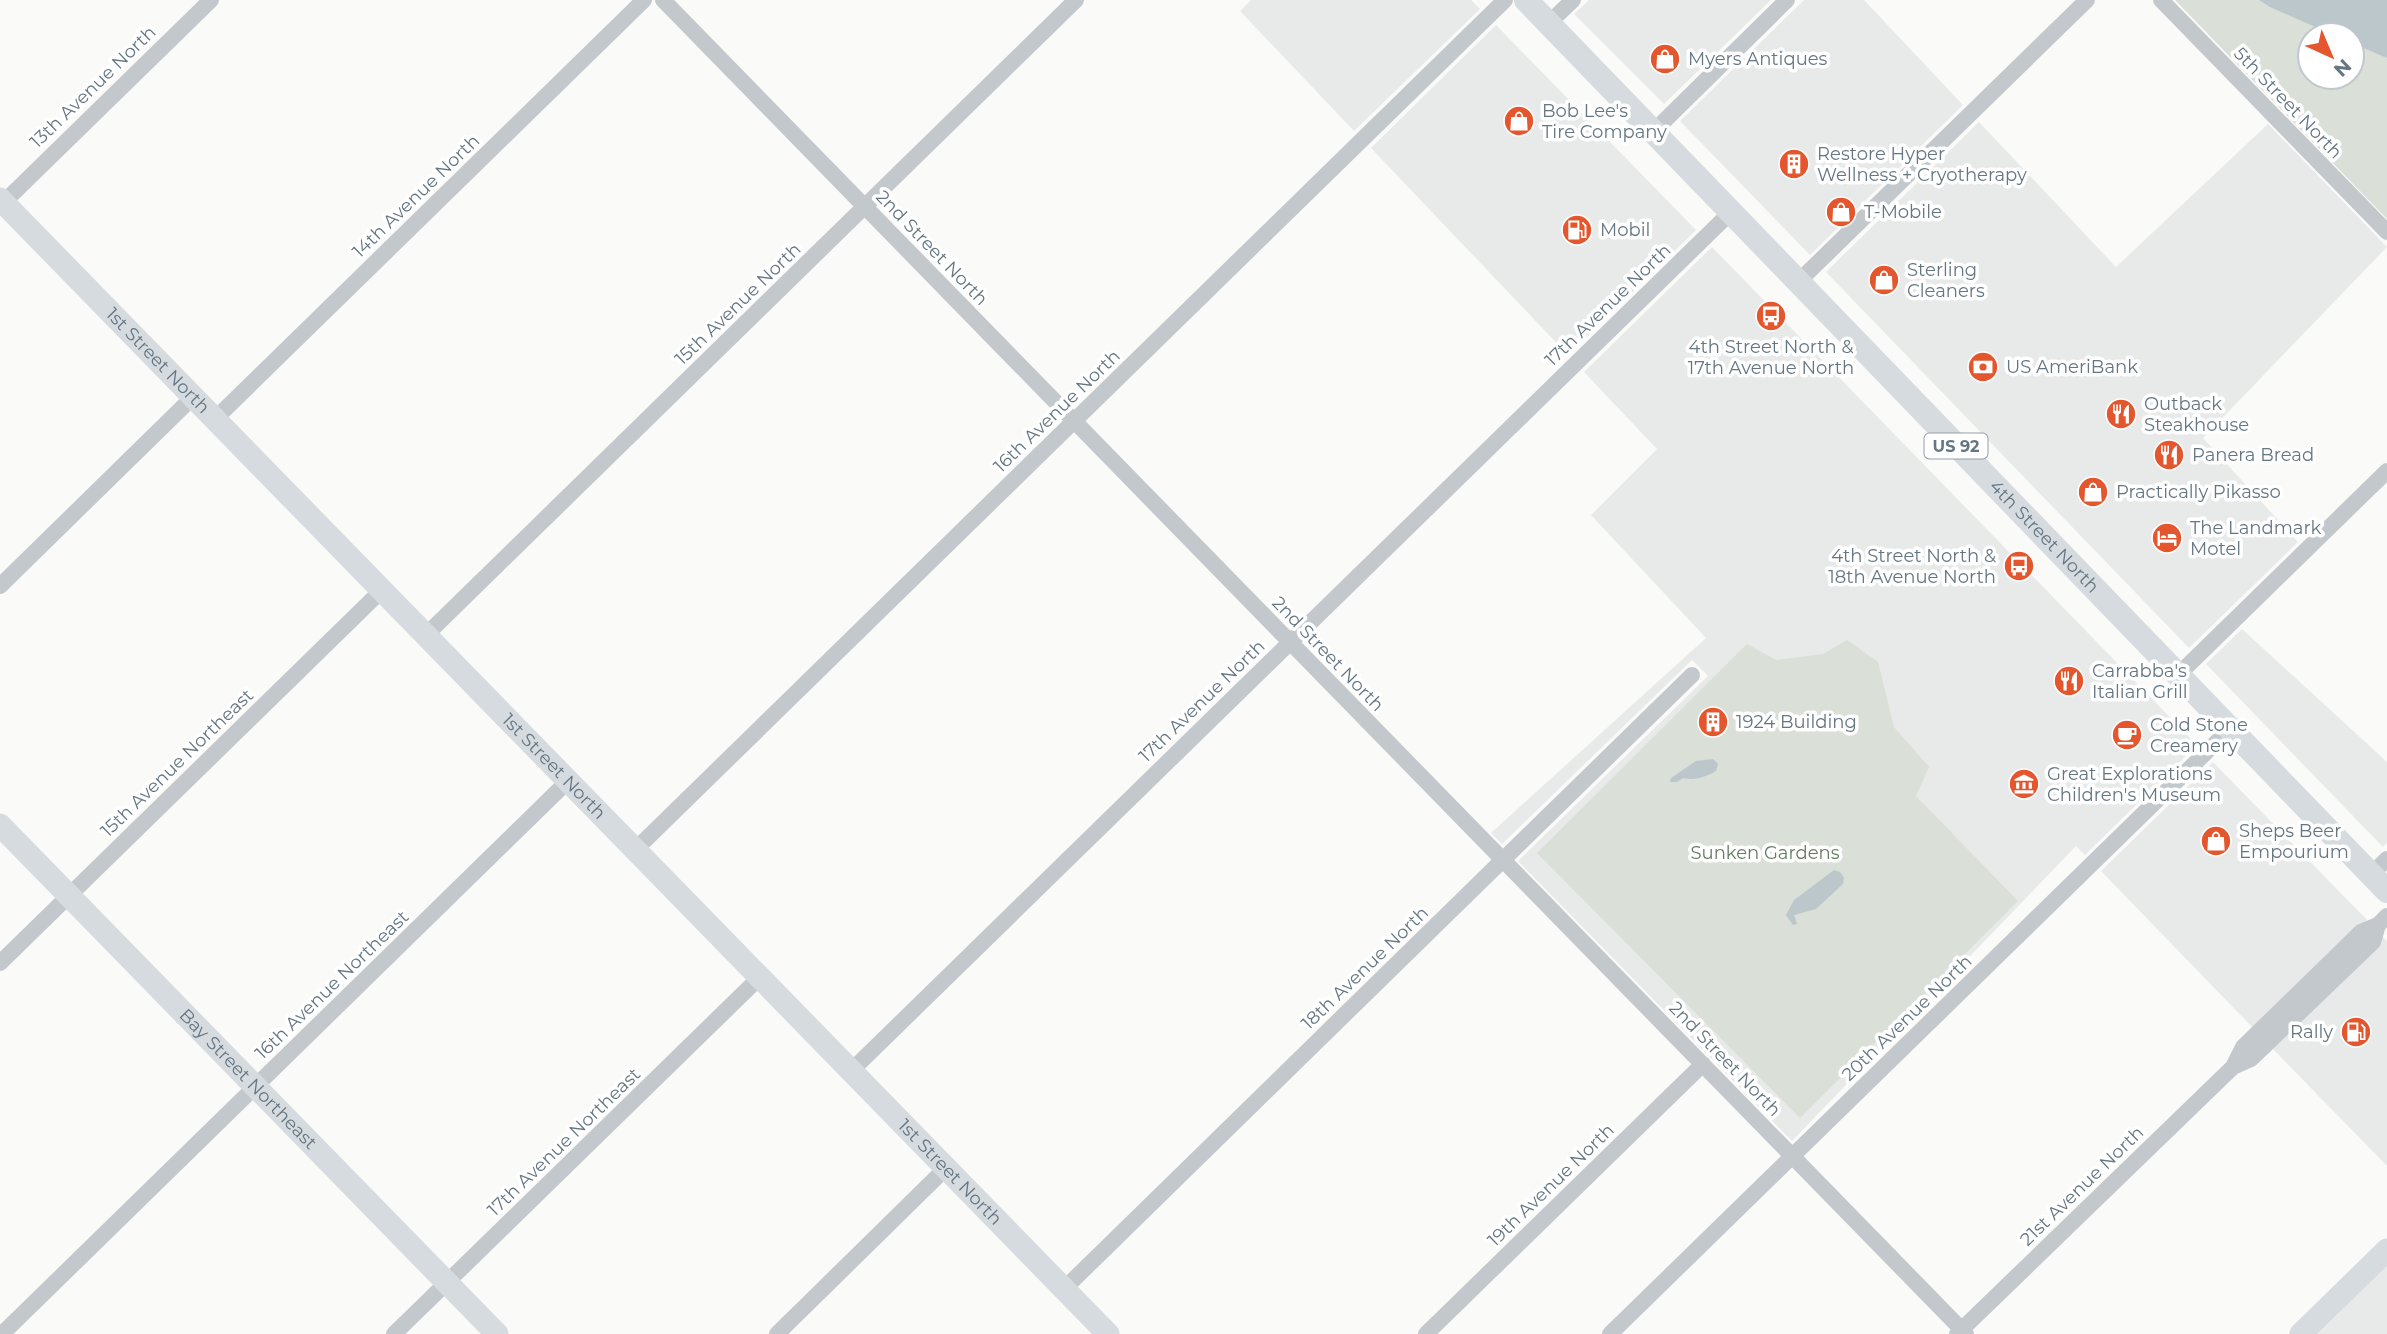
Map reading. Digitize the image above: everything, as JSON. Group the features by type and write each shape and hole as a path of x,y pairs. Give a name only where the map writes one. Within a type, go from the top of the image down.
{"main road":[{"name":"4th Street North","path":"1525,0 2230,729 2382,875"}],"street":[{"name":"13th Avenue North","path":"1,202 211,0"},
{"name":"14th Avenue North","path":"215,419 644,0"},
{"name":"2nd Street North","path":"663,0 1793,1156 1961,1332"},
{"name":"15th Avenue North","path":"426,635 1076,0"},
{"name":"16th Avenue North","path":"635,850 1505,0"},
{"path":"1549,23 1573,0"},
{"path":"1653,131 1787,0"},
{"path":"1798,282 2087,0"},
{"name":"5th Street North","path":"2161,0 2387,232"},
{"name":"1st Street North","path":"1,202 1108,1334"},
{"name":"17th Avenue North","path":"851,1071 1731,212"},
{"path":"0,586 193,397"},
{"path":"2178,675 2387,471"},
{"name":"15th Avenue Northeast","path":"0,963 382,590"},
{"name":"18th Avenue North","path":"1064,1289 1692,675"},
{"name":"20th Avenue North","path":"1611,1334 2230,729"},
{"name":"16th Avenue Northeast","path":"2,1334 568,781"},
{"name":"Bay Street Northeast","path":"0,825 497,1334"},
{"name":"21st Avenue North","path":"1961,1332 2234,1067 2251,1059 2372,942 2383,920"},
{"name":"17th Avenue Northeast","path":"394,1334 760,977"},
{"name":"19th Avenue North","path":"1426,1334 1703,1064"},
{"path":"777,1334 946,1168"},
{"path":"2301,1334 2387,1250"}],"shaded area":[{"path":"1251,0 1471,0 1480,9 1354,131 1240,11"},
{"path":"1589,0 1771,0 1664,104 1574,14"},
{"path":"1804,0 1864,0 1963,105 1810,255 1680,121"},
{"path":"2259,0 2387,0 2387,58 2366,49 2366,21 2302,21"},
{"path":"1496,25 1696,230 1568,355 1371,148"},
{"path":"1979,122 2116,267 2268,124 2387,247 2203,438 2298,542 2189,648 1826,272"},
{"path":"1712,247 2197,745 2085,855 2076,846 1792,1141 1518,861 1708,676 1692,660 1502,844 1491,833 1706,638 1591,515 1657,449 1584,372"},
{"path":"2242,629 2387,762 2387,843 2383,847 2206,664"},
{"path":"1713,759 1718,764 1716,771 1700,778 1683,778 1670,782 1671,778 1696,761"},
{"path":"2213,762 2367,920 2254,1029 2101,871"},
{"path":"1834,870 1840,872 1844,878 1843,884 1816,909 1794,915 1797,924 1793,925 1786,915 1794,900"},
{"path":"2383,937 2387,941 2387,1166 2270,1046"},
{"path":"2387,1266 2387,1334 2318,1334"}],"green space":[{"path":"2175,0 2387,0 2387,219"},
{"name":"Sunken Gardens","path":"1847,640 1878,662 1894,727 1929,767 1916,796 2018,901 1800,1118 1537,853 1747,644 1776,660 1823,654"}],"place":[{"name":"Myers Antiques","path":"1665,59"},
{"name":"Bob Lee's Tire Company","path":"1519,121"},
{"name":"Restore Hyper Wellness + Cryotherapy","path":"1794,164"},
{"name":"T-Mobile","path":"1841,212"},
{"name":"Mobil","path":"1577,230"},
{"name":"Sterling Cleaners","path":"1884,280"},
{"name":"4th Street North & 17th Avenue North","path":"1771,316"},
{"name":"US AmeriBank","path":"1983,367"},
{"name":"Outback Steakhouse","path":"2121,414"},
{"name":"Panera Bread","path":"2169,455"},
{"name":"Practically Pikasso","path":"2093,492"},
{"name":"The Landmark Motel","path":"2167,538"},
{"name":"4th Street North & 18th Avenue North","path":"2019,566"},
{"name":"Carrabba's Italian Grill","path":"2069,681"},
{"name":"1924 Building","path":"1713,722"},
{"name":"Cold Stone Creamery","path":"2127,735"},
{"name":"Great Explorations Children's Museum","path":"2024,784"},
{"name":"Sheps Beer Empourium","path":"2216,841"},
{"name":"Rally","path":"2356,1032"}]}
